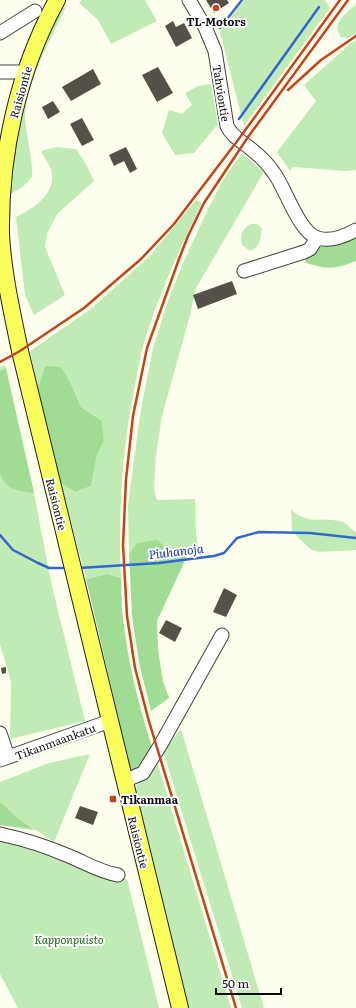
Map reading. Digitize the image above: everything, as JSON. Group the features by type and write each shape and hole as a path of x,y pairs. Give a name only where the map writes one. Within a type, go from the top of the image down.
{"main road":[{"name":"Raisiontie","path":"57,0 38,38 25,72 5,154 2,175 1,213 3,256 20,351 180,1008"}],"street":[{"name":"Tahviontie","path":"189,0 205,27 215,51 227,126 229,130 233,135 262,158 275,174 301,223 317,238"},
{"path":"0,33 35,11"},
{"path":"0,72 25,72"},
{"path":"244,271 304,252 310,249 317,238 339,238 356,230"},
{"path":"124,780 143,773 161,744 222,635"},
{"name":"Tikanmaankatu","path":"4,759 110,721"},
{"path":"0,733 4,759"},
{"path":"0,834 21,838 46,846 105,872 118,875"}],"green space":[{"path":"82,0 145,0 157,21 111,44 98,20 79,3"},
{"path":"244,0 325,0 330,8 244,126 220,32"},
{"path":"356,4 356,34 348,38 341,37 338,32 338,23"},
{"path":"65,7 34,77 26,105 25,118 32,176 24,185 8,195 12,147 32,74 60,8"},
{"path":"356,40 356,170 346,171 293,167 290,171 277,152 316,101 304,85"},
{"path":"211,84 218,124 194,153 175,155 162,133 169,110 182,114 192,105 185,93 198,86"},
{"path":"57,147 76,149 86,164 94,181 57,214 47,234 45,247 65,295 34,315 25,295 16,217 29,210 46,195 50,189 52,182 52,171 41,151"},
{"path":"242,153 264,172 196,288 162,416 156,454 154,491 157,500 195,499 196,535 199,550 183,552 160,549 137,543 129,554 128,505 140,415 153,348 168,301 183,263 223,180"},
{"path":"196,200 202,203 162,291 143,346 140,361 124,457 120,529 121,578 107,574 86,579 61,483 75,492 91,486 97,455 104,441 102,421 81,407 71,384 45,366 38,388 30,351 92,308 150,256"},
{"path":"251,224 257,224 262,228 257,247 250,251 242,245 241,238 243,230"},
{"path":"356,237 356,261 331,268 306,263 305,255 316,248"},
{"path":"5,365 34,493 51,582 85,721 10,739 11,682 0,644 0,367"},
{"path":"45,366 61,367 71,384 81,407 102,421 104,441 97,455 91,486 75,492 61,483 38,388"},
{"path":"6,368 34,493 18,491 10,487 0,473 0,371"},
{"path":"291,509 297,514 309,519 336,520 345,523 356,532 356,550 319,552 310,549 292,531"},
{"path":"157,540 172,552 189,552 157,621 158,650 163,682 169,698 151,711 139,663 132,616 129,554 137,543"},
{"path":"107,574 121,578 122,613 128,652 143,718 153,750 143,765 131,771 86,579"},
{"path":"181,729 264,1008 242,1008 163,751"},
{"path":"90,754 54,842 18,818 0,802 0,782 49,763"},
{"path":"156,758 231,1008 189,1008 136,792 137,781"},
{"path":"0,802 18,818 35,830 0,825"},
{"name":"Kapponpuisto","path":"0,836 51,852 72,865 94,874 112,878 127,879 159,1008 18,1008 0,974"}],"building":[{"name":"TL-Motors","path":"206,0 227,0 229,3 214,13"},
{"path":"173,21 176,27 184,23 192,38 176,47 165,26"},
{"path":"158,67 173,93 157,102 142,75"},
{"path":"93,69 101,84 71,101 62,87"},
{"path":"53,101 60,112 48,119 42,107"},
{"path":"82,118 94,140 82,146 70,124"},
{"path":"126,147 137,169 130,173 124,161 114,166 109,155"},
{"path":"232,281 237,294 198,309 193,295"},
{"path":"224,588 237,595 226,617 213,612"},
{"path":"166,620 182,628 175,642 159,633"},
{"path":"6,667 6,673 2,674 1,668"},
{"path":"80,806 98,812 93,825 75,818"}],"waterway":[{"path":"220,28 242,0"},
{"path":"239,119 319,7"},
{"name":"Piuhanoja","path":"79,568 159,563 214,556 224,553 237,538 259,532 310,533 356,538"},
{"name":"Piuhanoja","path":"0,535 13,550 38,563 49,568 68,568"}],"railway":[{"path":"0,362 20,351 84,308 141,259 174,224 238,140 340,0"},
{"path":"236,1008 148,718 135,668 127,616 123,545 126,479 133,416 147,348 188,236 204,203 248,137 348,0"},
{"path":"288,90 321,60 356,36"}],"place":[{"name":"TL-Motors","path":"216,8"},
{"name":"Tikanmaa","path":"113,799"}]}
